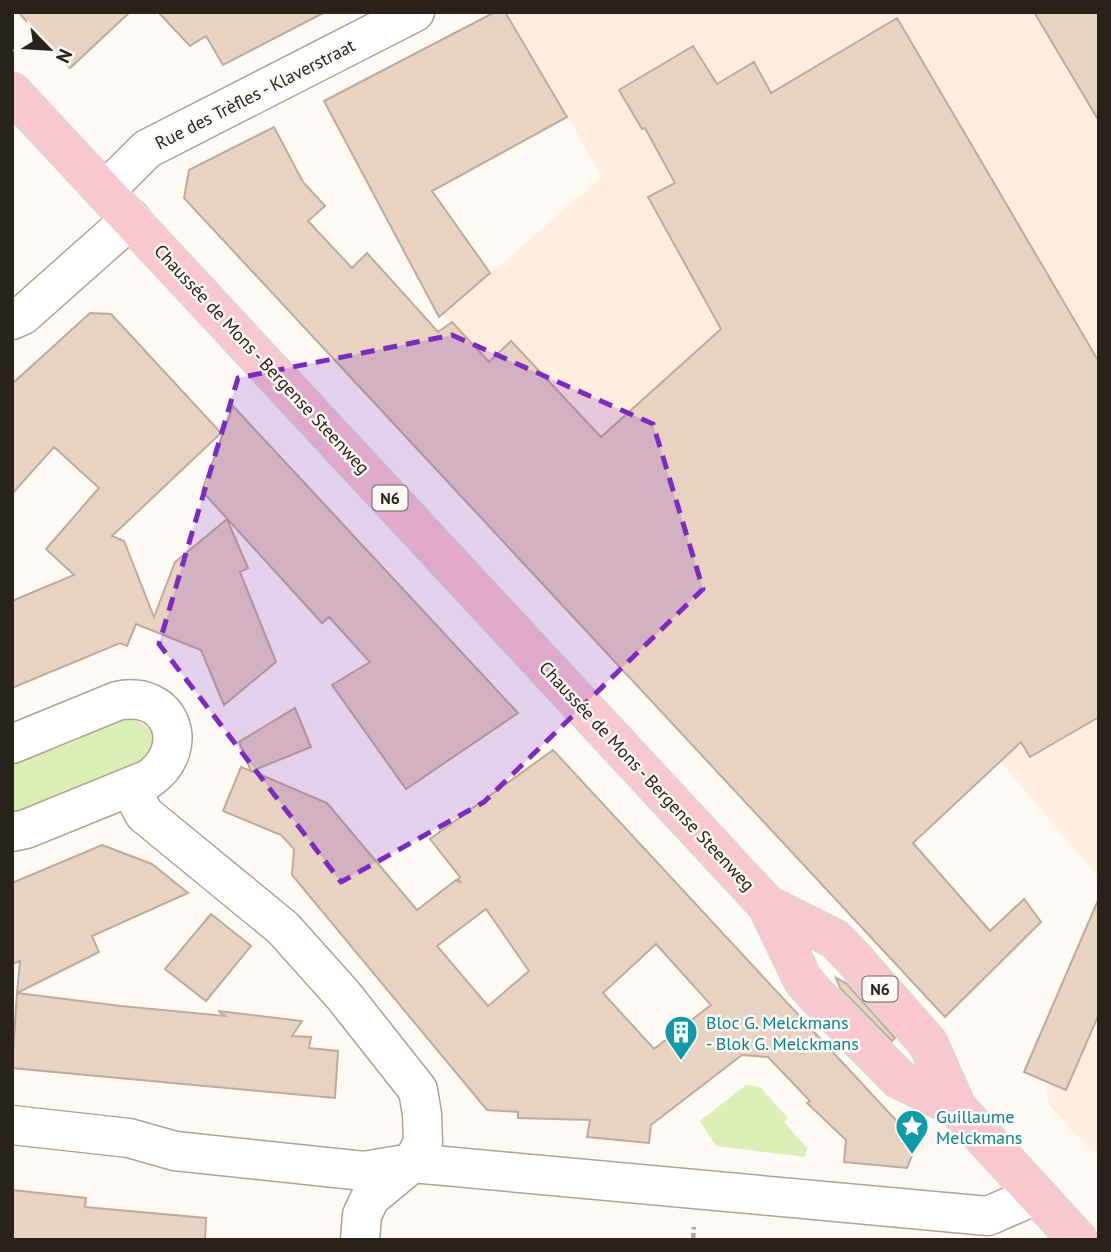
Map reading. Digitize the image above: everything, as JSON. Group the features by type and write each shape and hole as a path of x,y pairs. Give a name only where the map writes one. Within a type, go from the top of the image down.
{"main road":[{"name":"Chaussée de Mons - Bergense Steenweg","path":"12,92 767,905 803,980 815,994 899,1079 957,1108"},
{"name":"Chaussée de Mons - Bergense Steenweg","path":"767,905 835,939 854,959 928,1043 957,1108 1078,1240"}],"street":[{"name":"Rue des Trèfles - Klaverstraat","path":"105,191 147,149 415,12"},
{"path":"12,320 23,315 131,219"},
{"path":"12,744 117,701 132,698 148,701 162,710 171,724 174,740 171,757 161,770 149,779 26,829 12,832"},
{"path":"130,787 144,814 283,928 343,995 418,1090 423,1143 412,1164 370,1198 362,1215 360,1240"},
{"path":"12,1125 129,1138 175,1151 364,1171 412,1164 988,1216 1036,1195"}],"highlighted area":[{"path":"452,335 653,424 703,589 484,802 341,882 159,644 238,378"}],"shaded area":[{"path":"507,12 1099,12 1099,903 1096,874 993,753 745,305 588,449 511,341 407,438 390,421 471,344 435,305 465,295 602,177"},
{"path":"1099,1014 1099,1158 1048,1104 1047,1082"}],"green space":[{"path":"119,716 140,722 152,731 155,744 148,755 138,764 12,814 12,760 48,745 51,750 78,740 75,734"},
{"path":"746,1085 760,1087 788,1118 784,1122 807,1148 805,1157 716,1146 700,1121"}],"building":[{"path":"18,12 130,12 70,68"},
{"path":"158,12 325,12 223,65 206,36 190,46"},
{"path":"495,12 505,12 567,117 432,191 490,273 439,317 324,101"},
{"path":"1034,12 1099,12 1099,121"},
{"path":"897,18 1099,362 1099,717 1030,757 1021,742 913,843 990,931 1024,899 1041,922 945,1017 184,198 189,170 274,127 303,182 325,206 308,221 352,268 367,253 438,332 452,322 489,362 511,341 601,437 721,329 648,197 675,183 645,128 642,129 619,90 693,46 717,84 754,62 771,93"},
{"path":"90,313 111,314 221,433 112,536 124,541 154,617 175,562 227,519 248,568 240,572 276,662 224,705 201,650 136,624 127,646 120,643 12,688 12,601 74,575 46,549 99,488 54,447 12,494 12,384"},
{"path":"233,406 518,713 406,789 332,685 370,662 329,617 322,623 202,491"},
{"path":"295,708 311,747 252,771 327,803 417,910 456,880 461,883 458,879 460,877 430,839 553,750 917,1143 907,1168 844,1162 846,1140 807,1103 810,1101 768,1057 742,1055 651,1125 649,1143 587,1137 590,1120 518,1118 518,1112 487,1110 292,875 294,849 281,835 223,811 241,767 251,771 239,742","holes":["486,909 529,971 488,1006 437,946","656,944 711,1005 654,1049 603,993"]},
{"path":"102,845 152,864 188,893 92,936 99,952 17,993 20,961 12,964 12,883"},
{"path":"1099,898 1099,1014 1066,1090 1024,1072"},
{"path":"211,914 251,946 206,1001 165,969"},
{"path":"836,978 846,983 895,1038 892,1041 840,988"},
{"path":"17,993 121,1006 225,1016 218,1011 302,1021 292,1036 311,1037 309,1048 338,1051 335,1098 12,1068"},
{"path":"12,1190 86,1198 85,1207 206,1218 205,1240 12,1240"}],"place":[{"name":"Bloc G. Melckmans - Blok G. Melckmans","path":"681,1062"},
{"name":"Guillaume Melckmans","path":"912,1156"}]}
